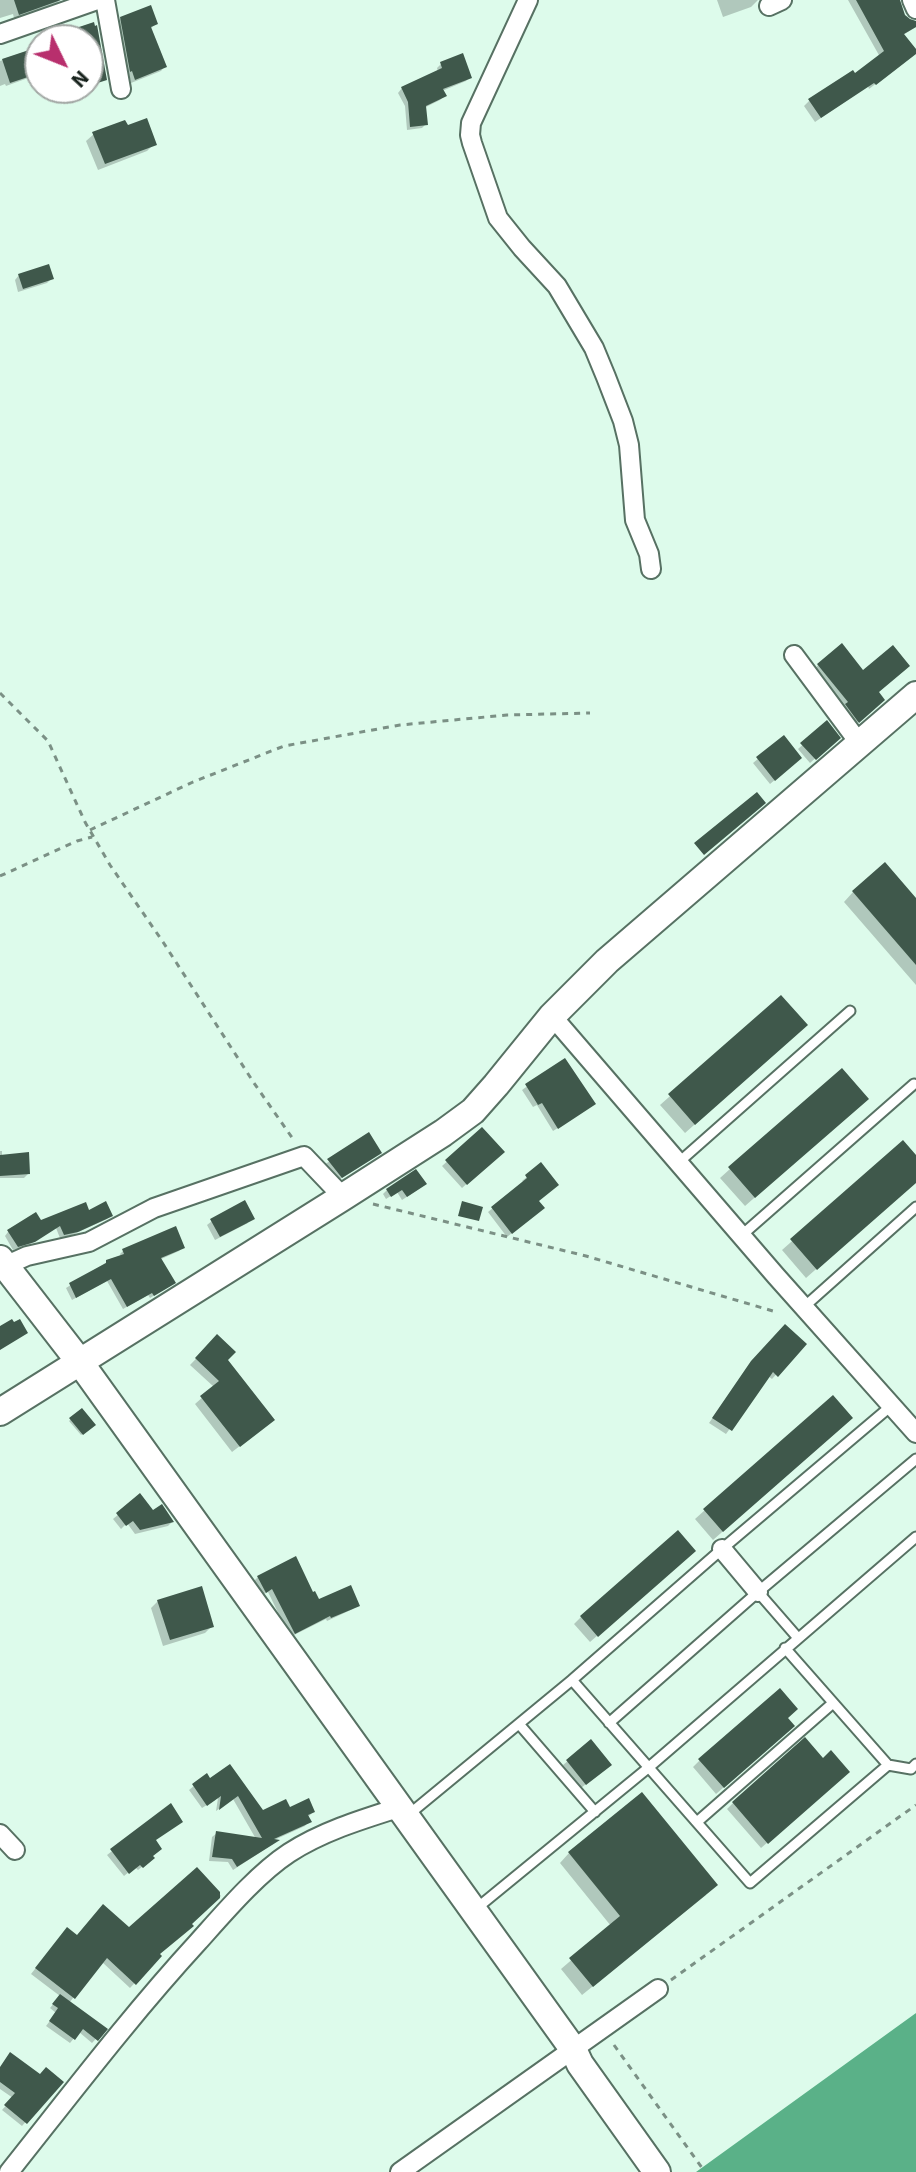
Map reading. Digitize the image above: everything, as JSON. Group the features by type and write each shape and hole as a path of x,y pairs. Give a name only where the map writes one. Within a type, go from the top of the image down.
{"street":[{"path":"0,34 97,0"},
{"path":"105,0 121,89"},
{"path":"528,0 471,123 470,135 498,218 557,286 594,348 623,421 629,445 635,520 649,554 651,569"},
{"path":"912,0 916,9"},
{"path":"794,655 860,744"},
{"path":"0,1412 349,1193 473,1111 552,1016 607,961 916,695"},
{"path":"552,1016 916,1433"},
{"path":"349,1193 304,1156 154,1208 89,1242 2,1264 79,1361 474,1910 657,2172"},
{"path":"722,1549 758,1592"},
{"path":"9,2172 146,1999 225,1912 271,1867 289,1853 347,1824 404,1812"},
{"path":"0,1834 15,1850"},
{"path":"400,2172 576,2056 603,2030 658,1989"}],"lane":[{"path":"678,1163 850,1011"},
{"path":"742,1235 914,1084"},
{"path":"798,1300 916,1207"},
{"path":"404,1812 572,1680 891,1406"},
{"path":"609,1723 916,1459"},
{"path":"474,1910 648,1768 916,1537"},
{"path":"758,1592 798,1638"},
{"path":"785,1648 888,1765 911,1769 916,1764"},
{"path":"572,1680 750,1883 888,1765"},
{"path":"697,1822 833,1703"},
{"path":"519,1724 595,1812"}],"path":[{"path":"0,693 48,741 110,865 304,1156"},
{"path":"90,830 193,782 284,746 400,725 507,715 590,713"},
{"path":"0,876 77,841 94,837"},
{"path":"349,1193 364,1202 586,1256 773,1311 798,1300"},
{"path":"658,1989 916,1805"},
{"path":"610,2040 705,2172"}],"shaded area":[{"path":"916,2013 916,2172 696,2172"}],"building":[{"path":"14,0 61,0 19,15"},
{"path":"856,0 900,0 905,15 916,21 916,27 904,34 916,49 916,54 876,85 874,83 821,118 808,99 853,70 855,73 884,51"},
{"path":"151,5 158,24 151,27 167,67 135,80 130,72 120,17"},
{"path":"24,52 24,78 10,83 2,59"},
{"path":"463,53 472,78 443,89 447,96 426,106 428,125 410,127 408,102 401,87 442,68 440,62"},
{"path":"147,118 157,145 105,164 92,132 125,120 128,125"},
{"path":"49,264 54,279 23,289 18,274"},
{"path":"842,643 863,670 893,645 910,666 879,692 885,700 859,723 845,704 848,702 817,664"},
{"path":"827,720 841,738 816,760 800,743"},
{"path":"784,735 802,758 775,781 756,757"},
{"path":"757,792 766,803 704,855 694,843"},
{"path":"885,862 916,898 916,965 852,891"},
{"path":"781,995 808,1025 695,1125 668,1094"},
{"path":"565,1058 596,1104 558,1129 542,1103 538,1105 525,1084"},
{"path":"842,1068 869,1099 755,1198 728,1167"},
{"path":"482,1127 505,1152 467,1185 445,1160"},
{"path":"369,1132 382,1153 342,1178 327,1159"},
{"path":"903,1140 916,1155 916,1183 817,1270 790,1239"},
{"path":"29,1152 30,1174 0,1176 0,1155"},
{"path":"541,1162 559,1185 539,1201 545,1208 512,1234 491,1207 527,1178 525,1175"},
{"path":"416,1169 427,1184 407,1197 402,1190 391,1197 386,1189"},
{"path":"245,1200 255,1219 220,1237 210,1219"},
{"path":"106,1201 113,1216 78,1232 64,1235 60,1226 35,1242 18,1247 7,1230 36,1212 41,1220 86,1202 89,1210"},
{"path":"462,1201 483,1207 479,1221 458,1216"},
{"path":"176,1226 185,1248 161,1258 176,1283 127,1307 111,1279 76,1298 69,1283 106,1263 106,1260 124,1254 122,1249"},
{"path":"12,1319 14,1322 20,1319 28,1333 0,1350 0,1326"},
{"path":"785,1324 807,1344 778,1377 773,1372 732,1431 712,1418 751,1361"},
{"path":"217,1334 236,1352 228,1360 275,1420 240,1447 200,1396 219,1381 195,1358"},
{"path":"833,1395 853,1418 723,1532 703,1509"},
{"path":"82,1408 96,1425 83,1435 69,1418"},
{"path":"140,1493 153,1510 162,1504 174,1522 140,1530 133,1521 126,1526 116,1513"},
{"path":"678,1530 696,1551 598,1637 580,1616"},
{"path":"296,1556 319,1599 351,1585 360,1606 330,1616 295,1634 272,1589 266,1593 257,1576"},
{"path":"202,1586 214,1627 170,1640 157,1600"},
{"path":"780,1688 798,1709 788,1718 795,1726 724,1788 698,1759"},
{"path":"805,1737 823,1758 831,1750 850,1772 768,1844 732,1802"},
{"path":"591,1739 612,1765 586,1785 566,1760"},
{"path":"230,1764 263,1810 286,1799 290,1807 309,1798 315,1812 308,1815 312,1822 274,1839 280,1840 237,1867 232,1859 212,1857 216,1831 262,1838 238,1796 219,1810 221,1796 207,1806 192,1784 207,1773 210,1778"},
{"path":"642,1792 718,1885 593,1987 569,1958 620,1916 568,1852"},
{"path":"171,1803 183,1822 156,1840 162,1849 153,1856 155,1858 129,1874 110,1849"},
{"path":"197,1867 220,1892 220,1898 192,1924 194,1926 160,1954 162,1956 136,1985 107,1958 75,1999 35,1968 67,1927 77,1935 103,1904 129,1927"},
{"path":"60,1994 108,2029 98,2041 83,2029 75,2040 49,2021 58,2008 52,2004"},
{"path":"10,2052 40,2074 46,2067 64,2082 27,2124 4,2105 15,2093 0,2082 0,2067"}]}
